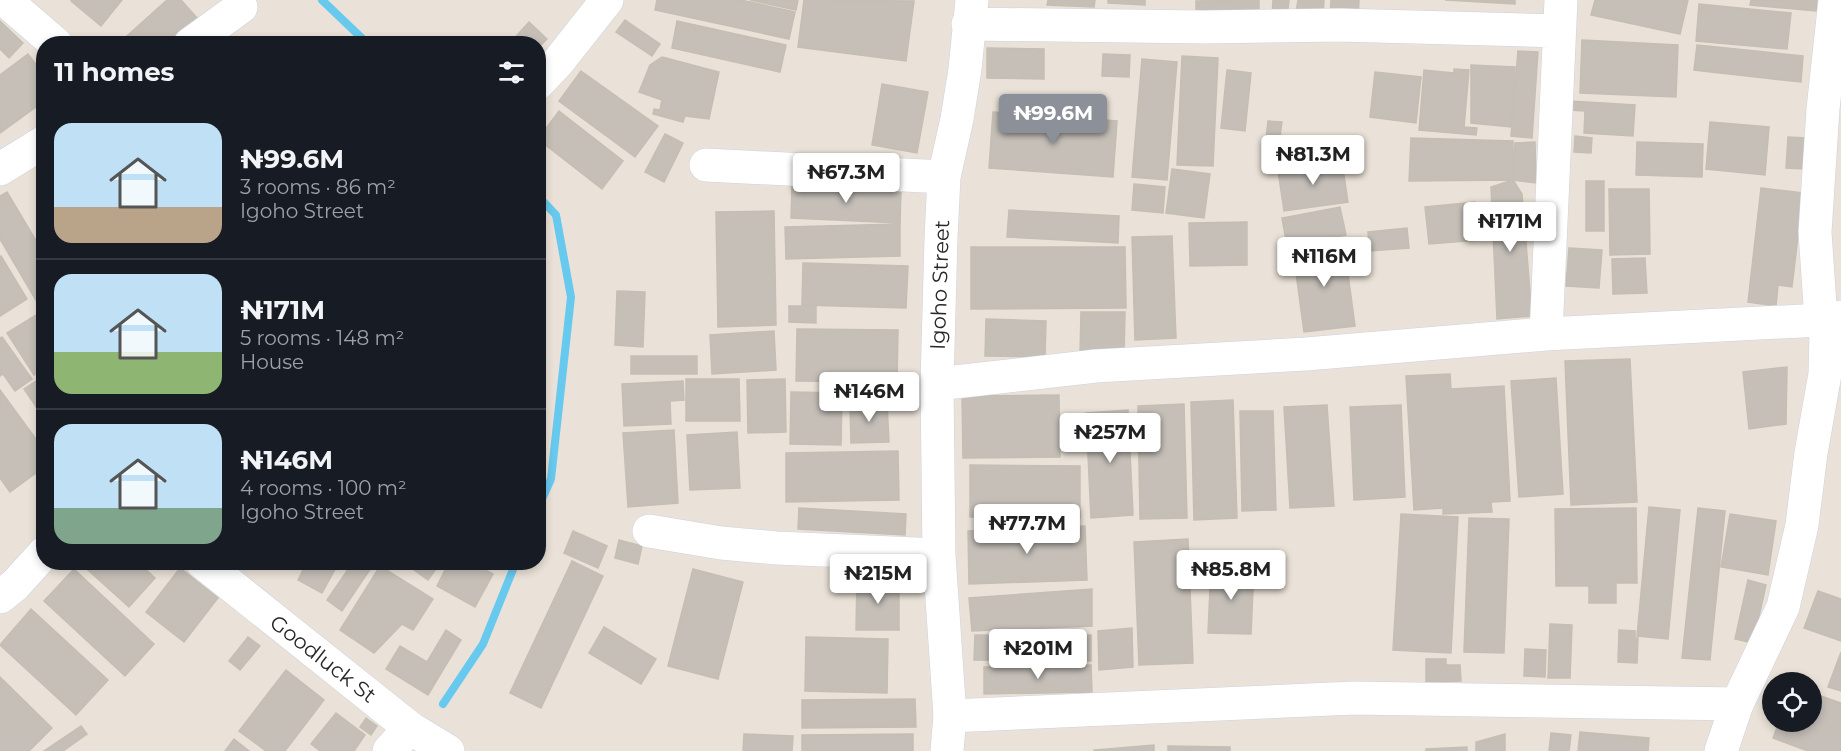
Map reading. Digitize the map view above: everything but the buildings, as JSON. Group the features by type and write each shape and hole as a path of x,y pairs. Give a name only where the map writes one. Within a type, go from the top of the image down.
{"street":[{"path":"5,0 47,36"},
{"path":"546,75 607,0"},
{"path":"1721,751 1737,704 1783,607 1802,525 1811,453 1825,374 1826,333 1831,319 1815,232 1822,109 1834,0"},
{"path":"201,36 241,7"},
{"path":"970,12 1203,27 1339,25 1560,16 1546,334"},
{"name":"Igoho Street","path":"947,751 950,716 939,555 937,384 944,177 965,69 970,12"},
{"path":"0,169 36,147"},
{"path":"706,165 944,177"},
{"path":"937,384 1095,366 1306,354 1546,334 1831,319"},
{"path":"649,531 755,546 939,555"},
{"path":"0,597 15,585 36,562"},
{"name":"Goodluck St","path":"212,570 410,728 447,751"},
{"path":"950,716 1354,698 1737,704"},
{"path":"389,751 410,728"}],"waterway":[{"path":"322,0 360,36"},
{"path":"546,204 556,215 571,297 551,479 546,490"},
{"path":"443,704 483,644 513,570"}]}
